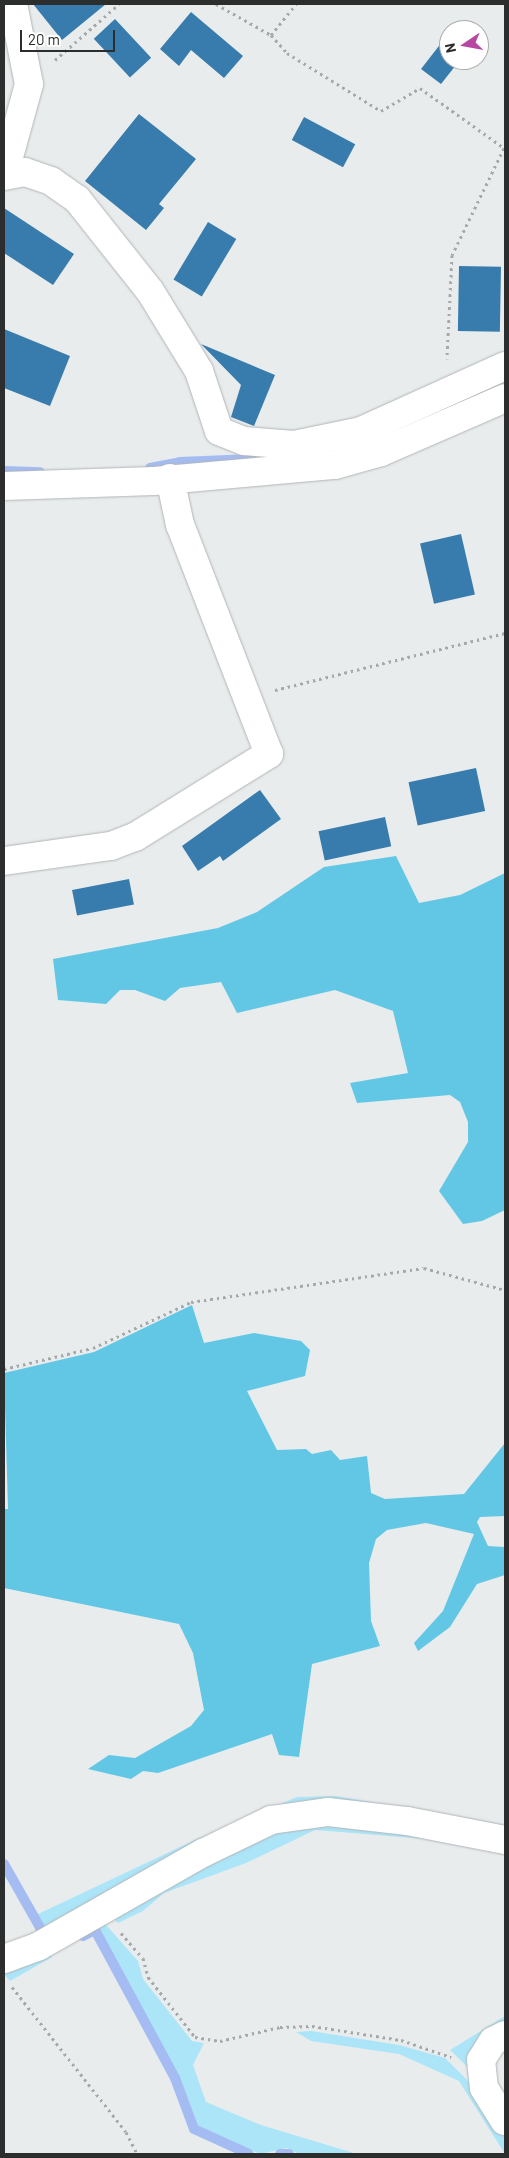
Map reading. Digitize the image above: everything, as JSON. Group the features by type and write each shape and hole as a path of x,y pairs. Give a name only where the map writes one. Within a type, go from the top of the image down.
{"street":[{"path":"13,4 29,84 4,176 25,172 51,181 77,199 150,291 199,371 219,431 244,442 294,445 361,431 446,395 505,366"},
{"path":"4,486 170,478 334,465 381,452 505,398"},
{"path":"4,861 111,846 135,837 269,754 250,697 180,525 170,478"},
{"path":"7,1972 38,1946 271,1820 328,1812 407,1821 505,1840"},
{"path":"505,2035 493,2041 482,2060 484,2088 505,2121"}],"path":[{"path":"29,84 119,4"},
{"path":"216,4 271,36 287,53 381,111 420,88 504,148 452,255 446,395"},
{"path":"271,36 296,4"},
{"path":"250,697 341,670 505,633"},
{"path":"4,1369 93,1348 191,1302 424,1268 505,1290"},
{"path":"100,1911 143,1958 148,1977 195,2037 220,2041 280,2027 312,2026 400,2040 448,2054 484,2088"},
{"path":"7,1972 126,2132 137,2154"}],"shaded area":[{"path":"396,856 419,903 460,895 505,873 505,1210 482,1221 463,1224 439,1191 468,1142 468,1122 460,1102 450,1095 357,1103 350,1083 408,1073 393,1011 335,990 237,1013 221,982 180,988 165,1001 135,990 120,990 106,1004 58,1000 53,959 218,928 257,912 324,867"},
{"path":"192,1305 204,1343 254,1333 301,1341 310,1350 305,1376 247,1391 277,1450 306,1449 312,1454 331,1450 340,1460 367,1456 371,1493 385,1499 464,1494 505,1443 505,1516 480,1517 477,1522 488,1546 505,1547 505,1575 477,1584 450,1627 418,1651 414,1643 443,1611 474,1534 426,1523 387,1530 376,1539 369,1563 371,1621 380,1646 312,1664 299,1757 279,1755 272,1734 158,1773 143,1771 131,1779 88,1769 109,1755 135,1758 191,1726 204,1710 193,1653 179,1624 4,1588 4,1509 8,1509 4,1373 94,1352"},
{"path":"336,1796 504,1825 496,1834 328,1807 41,1929 45,1927 38,1914 197,1839 297,1797"},
{"path":"329,1818 451,1841 315,1830 246,1863 164,1893 143,1911 118,1923 108,1913 243,1841"},
{"path":"100,1918 138,1961 143,1979 192,2041 204,2043 193,2065 206,2102 261,2125 357,2154 299,2154 287,2148 260,2154 198,2126 179,2076 96,1926 49,1952 52,1957 10,1981 4,1974 4,1964"},
{"path":"505,2016 505,2028 477,2076 450,2050"},
{"path":"311,2031 399,2045 445,2058 478,2091 505,2131 505,2154 459,2081 399,2054 311,2041 296,2032"}],"building":[{"path":"33,4 106,4 62,40"},
{"path":"191,12 243,56 224,78 191,50 179,66 160,49"},
{"path":"115,19 151,58 130,78 94,39"},
{"path":"439,46 439,70 452,70 441,84 421,69"},
{"path":"139,114 196,159 159,204 164,208 146,230 85,181"},
{"path":"304,117 355,144 343,167 292,140"},
{"path":"4,208 74,254 53,285 4,253"},
{"path":"208,222 236,239 202,296 173,279"},
{"path":"459,266 501,267 500,332 458,331"},
{"path":"4,329 70,356 50,406 4,388"},
{"path":"201,344 275,375 254,426 231,417 241,385"},
{"path":"461,534 475,594 434,604 420,543"},
{"path":"476,768 485,811 418,825 409,782"},
{"path":"260,790 281,819 223,861 220,856 198,871 182,846"},
{"path":"385,817 391,846 325,860 318,831"},
{"path":"129,879 134,905 77,916 72,890"}],"waterway":[{"path":"445,409 505,381"},
{"path":"150,468 180,462 252,459"},
{"path":"4,471 40,472"},
{"path":"4,1864 41,1929"},
{"path":"83,1936 95,1930 175,2078 194,2129 249,2154"},
{"path":"280,2154 289,2154"}]}
